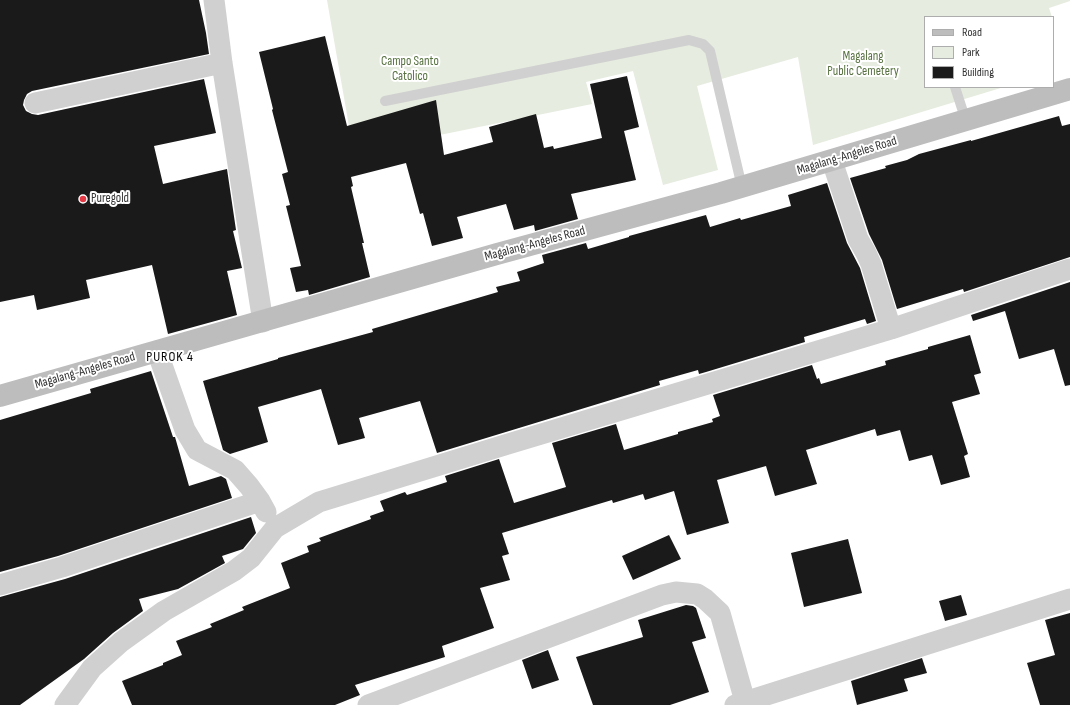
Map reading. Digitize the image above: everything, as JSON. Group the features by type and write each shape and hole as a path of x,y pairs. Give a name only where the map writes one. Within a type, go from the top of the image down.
{"main road":[{"name":"Magalang-Angeles Road","path":"0,396 497,254 742,187 1070,89"}],"street":[{"path":"214,0 222,63 263,322"},
{"path":"35,104 222,63"},
{"path":"832,161 858,239 871,264 891,329"},
{"path":"66,704 92,668 121,642 164,611 234,571 251,558 275,528 319,502 891,329 1070,269"},
{"path":"157,351 185,430 197,450 235,470 260,501 275,528"},
{"path":"0,585 62,567 260,501"},
{"path":"368,705 662,595 676,592 697,594 705,599 720,613 742,704 1070,599"}],"lane":[{"path":"385,101 689,40 703,44 710,51 742,187"},
{"path":"955,88 966,121"}],"green space":[{"name":"Campo Santo Catolico","path":"327,0 1070,0 1049,8 1052,16 924,16 924,88 1001,88 813,145 798,57 697,86 718,170 663,185 633,71 586,82 592,104 361,151 350,132"}],"building":[{"path":"0,0 199,0 209,54 32,91 27,94 23,105 26,111 38,115 204,79 216,133 154,146 163,184 227,169 236,230 233,231 242,268 227,271 237,315 168,334 152,265 86,280 90,298 37,310 34,295 0,302"},
{"path":"325,36 347,126 436,100 444,155 493,142 489,127 536,114 544,148 553,146 554,149 602,138 590,84 627,76 639,127 624,131 636,180 571,194 578,219 535,231 534,225 514,230 506,204 457,217 463,238 432,246 423,213 420,214 406,163 351,177 353,186 351,187 370,277 309,295 308,290 296,292 290,268 301,266 286,206 290,205 282,174 288,172 259,52"},
{"path":"1059,116 1062,126 1070,124 1070,257 964,292 963,289 897,309 882,260 869,234 850,178 886,168 885,166 907,160 919,154"},
{"path":"827,183 847,243 860,268 876,321 867,324 865,319 804,337 805,342 699,374 698,370 659,381 660,385 437,453 420,401 359,418 365,438 338,445 321,389 258,407 268,442 230,454 223,450 203,381 278,358 373,332 372,329 498,292 496,287 520,281 517,272 544,263 542,255 586,243 588,249 706,215 710,227 740,218 741,220 791,206 788,195"},
{"path":"1070,282 1070,385 1065,386 1054,349 1019,359 1005,311 973,321 971,315"},
{"path":"970,335 981,373 974,375 980,394 952,402 968,454 964,456 970,477 941,485 932,455 909,461 900,430 877,436 875,429 806,450 817,484 775,496 766,466 717,480 729,523 687,535 674,491 645,500 643,494 613,503 612,500 502,533 509,554 502,556 510,580 480,588 494,628 442,646 445,657 355,685 360,695 335,705 132,705 122,681 163,665 163,663 182,655 176,641 212,627 210,624 244,610 242,607 290,588 281,563 309,552 307,546 321,541 319,538 371,519 370,516 384,511 380,501 405,492 407,495 447,482 445,476 499,459 514,503 566,487 552,443 616,424 624,450 713,422 712,419 720,416 713,395 812,365 817,379 819,378 821,384 886,365 885,361"},
{"path":"151,371 173,437 175,437 189,486 221,476 226,479 232,498 58,556 0,572 0,420 91,393 90,389"},
{"path":"251,517 256,533 243,549 222,556 225,563 178,589 139,599 143,611 113,633 84,659 20,705 0,705 0,597 65,579"},
{"path":"669,535 681,559 633,580 622,556"},
{"path":"848,539 862,593 804,607 791,553"},
{"path":"961,595 967,615 945,621 939,601"},
{"path":"686,605 696,608 706,638 692,642 709,692 670,705 593,705 576,657 643,637 638,620"},
{"path":"1070,613 1070,705 1040,705 1027,663 1055,655 1045,620"},
{"path":"548,650 559,680 532,689 522,660"},
{"path":"922,658 927,673 904,679 908,691 857,705 851,681"}],"place":[{"name":"Puregold","path":"83,199"}],"district":[{"name":"PUROK 4","path":"170,357"}],"park label":[{"name":"Magalang Public Cemetery","path":"863,64"}]}
